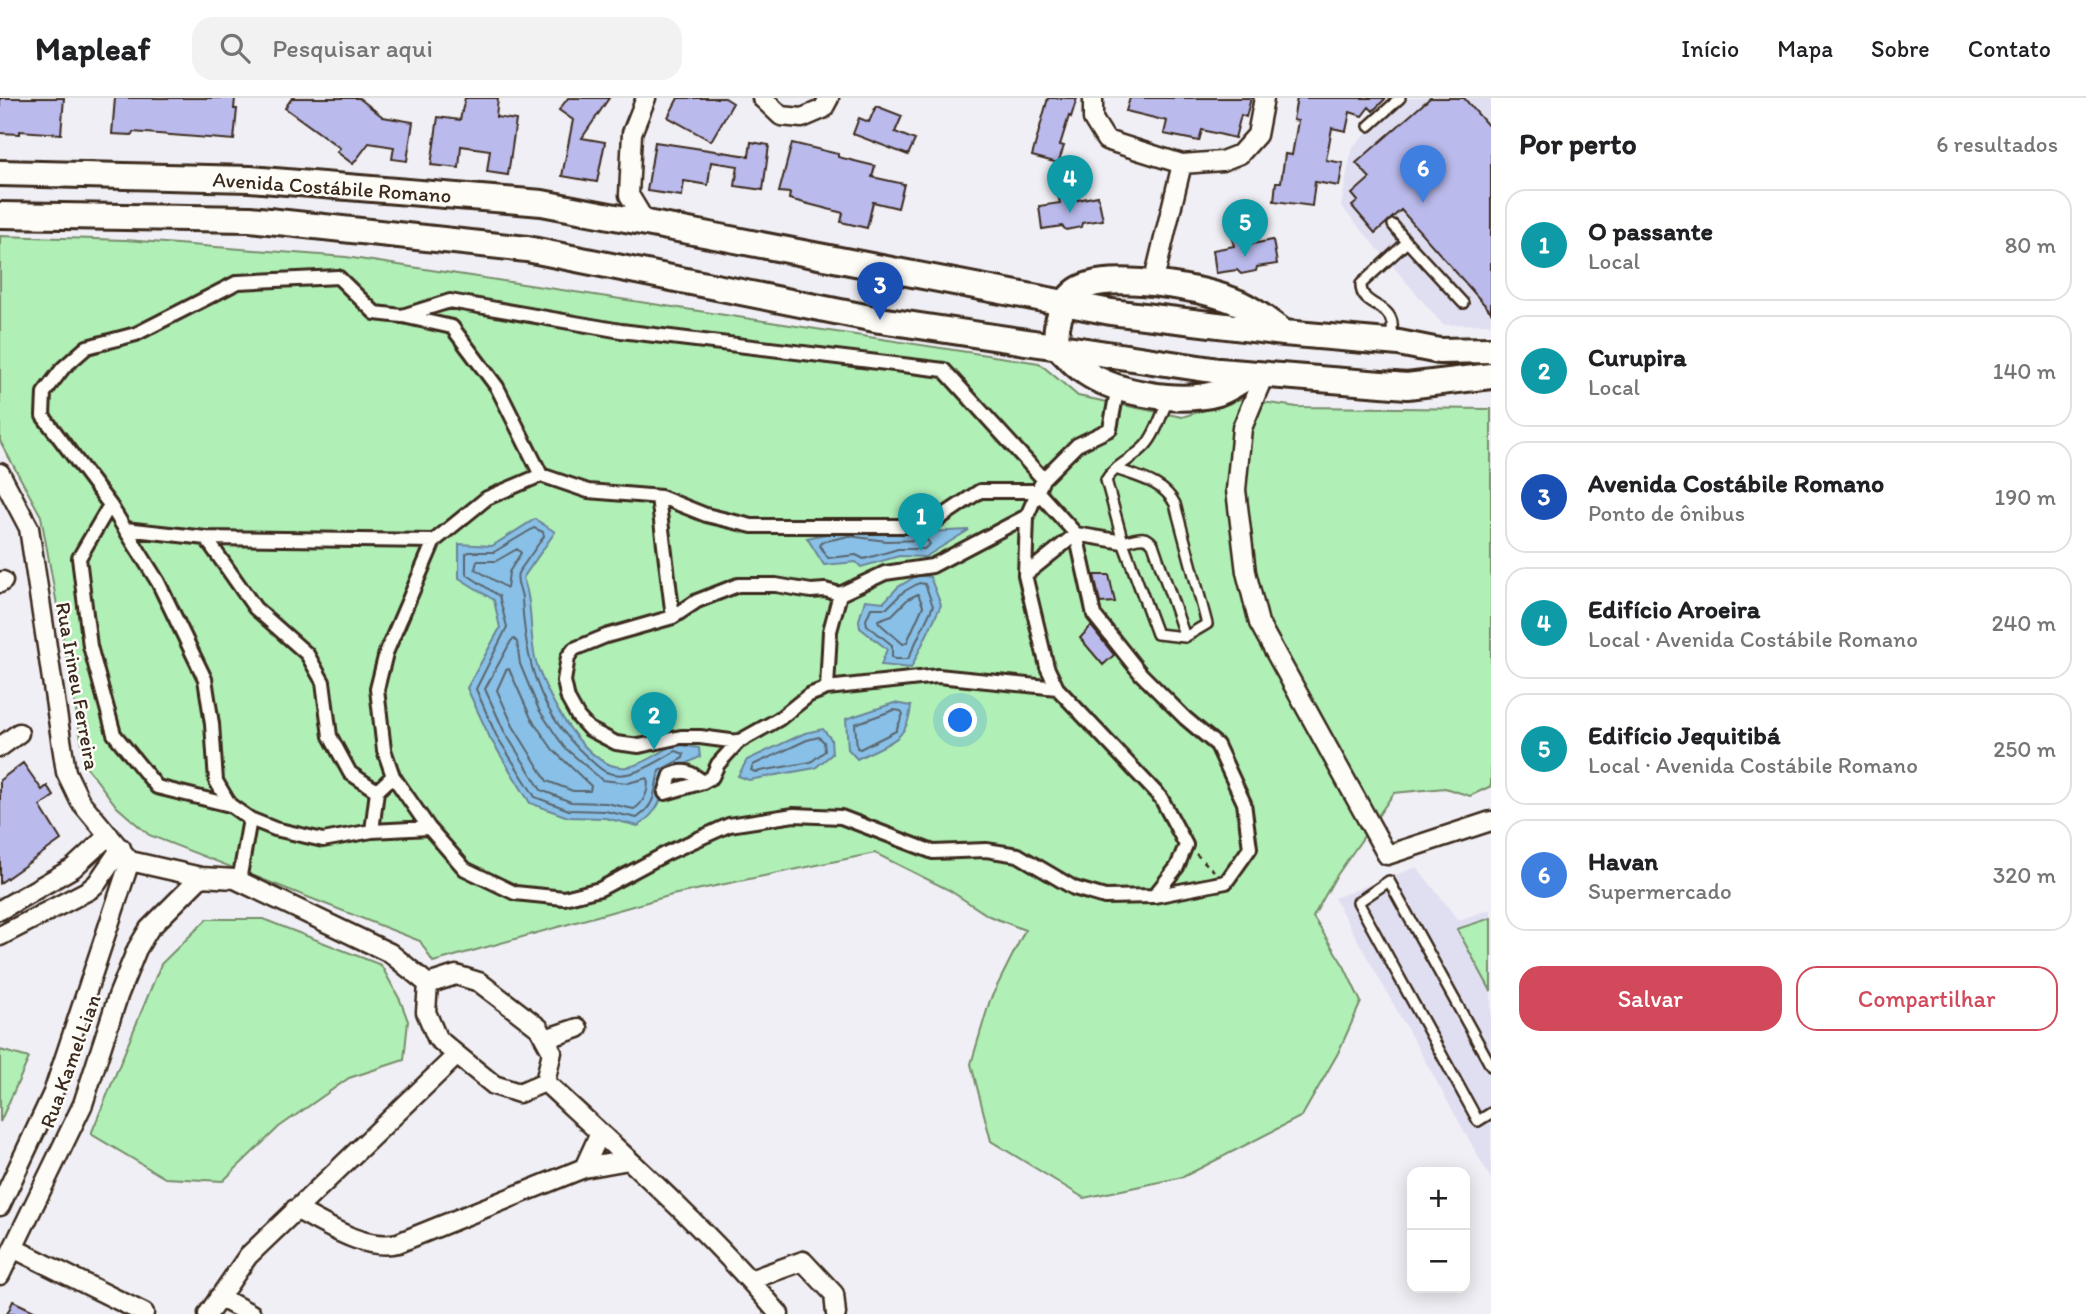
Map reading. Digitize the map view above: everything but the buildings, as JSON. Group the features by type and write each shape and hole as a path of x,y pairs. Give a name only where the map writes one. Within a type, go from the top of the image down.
{"main road":[{"name":"Avenida Costábile Romano","path":"0,173 250,179 542,203 1064,305 1284,333 1395,343 1438,351 1491,350"},
{"path":"250,179 250,219"},
{"name":"Avenida Costábile Romano","path":"0,215 250,219 527,249 880,320 1172,366 1407,386 1491,376"},
{"path":"1258,375 1221,392 1190,398 1170,397 1118,386 1086,373 1057,346 1056,326 1064,305 1075,292 1087,285 1114,281 1153,284 1212,294 1238,302 1284,333"},
{"path":"1395,343 1491,334"},
{"path":"1407,386 1475,394 1491,393"}],"street":[{"path":"646,98 632,133 629,195 646,223"},
{"path":"762,98 781,116 802,118 823,108 829,98"},
{"path":"1093,98 1093,119 1106,140 1182,164 1222,161 1240,154 1257,135 1264,98"},
{"path":"1153,284 1182,164"},
{"path":"609,217 629,195"},
{"path":"429,828 372,831 323,840 275,829 250,819 230,804 216,781 212,724 205,679 158,582 110,505 43,416 44,393 63,368 87,347 136,334 238,282 338,277 375,313 452,327 497,387 541,475"},
{"path":"402,316 450,301 621,331 944,370 1040,485 1076,534 1094,615 1141,674 1185,718 1217,745 1244,803 1250,848 1226,882 1154,896 1105,898 1074,888 1018,855 986,850 933,852 841,817 794,816 729,825 667,853 600,889 564,898 515,893 465,869 429,828 393,776 384,750 377,689 386,653 433,541 487,498 541,475 588,491 658,497 752,526 906,526 937,520 981,491 1040,485"},
{"path":"1258,375 1242,428 1236,490 1246,572 1259,623 1387,855 1491,821"},
{"path":"1118,386 1110,429 1077,445 1040,485 1027,516 1025,575 1047,667 1057,688 1161,798 1186,845 1177,867 1154,896"},
{"name":"Rua Irineu Ferreira","path":"0,473 29,528 66,772 80,801 120,848"},
{"path":"658,497 673,617"},
{"path":"110,505 79,558 90,646 114,734 157,787 230,804"},
{"path":"738,742 681,737 639,746 616,743 589,729 578,717 568,699 564,681 568,657 574,649 606,636 673,617 698,601 738,585 776,585 840,594 885,573 932,566 1027,516"},
{"path":"125,529 206,538 433,541"},
{"path":"1025,575 1076,534 1123,542"},
{"path":"206,538 255,608 307,654 323,682 330,736 350,773 377,791"},
{"path":"827,688 830,631 840,594"},
{"path":"703,782 712,777 718,764 738,742 779,719 809,695 827,688 938,676 1057,688"},
{"path":"0,747 19,733"},
{"path":"372,831 377,791 393,776"},
{"path":"239,881 250,819"},
{"path":"0,936 89,890 97,883 120,848"},
{"path":"0,910 73,868 120,848 201,877 239,881 390,953 428,984"},
{"name":"Rua Kamel Lian","path":"0,1206 53,1093 88,986 120,848"},
{"name":"Rua Kamel Lian","path":"0,1275 83,1104 118,996 137,949 149,929 201,877"},
{"path":"41,885 43,913"},
{"path":"428,984 456,975 480,982 527,1017 539,1028 552,1052 545,1082"},
{"path":"428,984 426,1012 437,1038 457,1055 494,1085 519,1093 545,1082"},
{"path":"88,986 118,996"},
{"path":"545,1039 578,1028"},
{"path":"208,1314 248,1256 457,1055"},
{"path":"545,1082 669,1197 750,1280 779,1314"},
{"path":"53,1093 83,1104"},
{"path":"584,1168 600,1133"},
{"path":"295,1209 362,1241 383,1247 584,1168 629,1160"},
{"path":"13,1248 144,1313"},
{"path":"750,1280 803,1261 834,1294 836,1314"},
{"path":"219,1297 251,1314"}],"lane":[{"path":"1369,125 1400,98"},
{"path":"1393,225 1463,303"},
{"path":"1395,343 1390,316 1367,301 1360,290 1361,284 1407,242"},
{"path":"1116,468 1161,486 1175,504 1207,624 1185,637 1157,634 1123,542 1106,480 1116,468 1143,449 1151,439 1170,397"},
{"path":"1123,542 1143,537 1149,538 1153,544 1185,637"},
{"path":"1491,1066 1389,881 1358,902 1478,1121 1491,1113"}],"path":[{"path":"1186,845 1226,882"}],"shaded area":[{"path":"1407,98 1491,98 1491,324 1443,325 1341,206 1352,147"},
{"path":"1417,867 1458,920 1491,909 1491,1179 1334,898"}],"green space":[{"path":"0,236 126,240 346,257 1039,363 1078,396 1182,417 1240,399 1297,407 1491,409 1491,786 1470,796 1445,788 1394,793 1335,878 1313,917 1344,966 1361,1002 1338,1053 1302,1116 1183,1177 1084,1198 991,1141 971,1064 990,1000 1025,930 989,916 949,890 875,853 672,895 433,962 420,941 149,835 117,807 86,766 41,516 0,441"},
{"path":"1491,918 1491,991 1457,929"},
{"path":"207,919 263,919 381,965 408,1021 404,1060 349,1078 279,1127 223,1181 165,1178 91,1134 161,964"},
{"path":"0,1050 29,1058 0,1122"}],"water":[{"path":"535,519 555,532 523,578 528,597 533,648 547,690 569,727 582,744 612,765 627,767 639,764 675,744 699,748 700,757 665,774 659,804 638,826 605,818 568,817 530,803 490,738 467,688 500,628 494,600 459,578 459,544 492,546"},
{"path":"849,529 886,534 969,530 925,557 899,556 861,567 856,562 824,565 807,538"},
{"path":"918,575 930,577 941,605 911,668 881,665 887,649 860,628 859,620 865,600 884,602 898,587"},
{"path":"894,703 911,706 905,728 894,740 857,759 848,749 846,719"},
{"path":"823,729 831,739 832,754 815,768 749,780 738,776 747,760 805,733"}],"place":[{"name":"Havan","path":"1423,203"},
{"name":"Edifício Aroeira","path":"1070,213"},
{"name":"Edifício Jequitibá","path":"1245,257"},
{"name":"Avenida Costábile Romano","path":"880,320"},
{"name":"O passante","path":"921,551"},
{"name":"Curupira","path":"654,750"}]}
